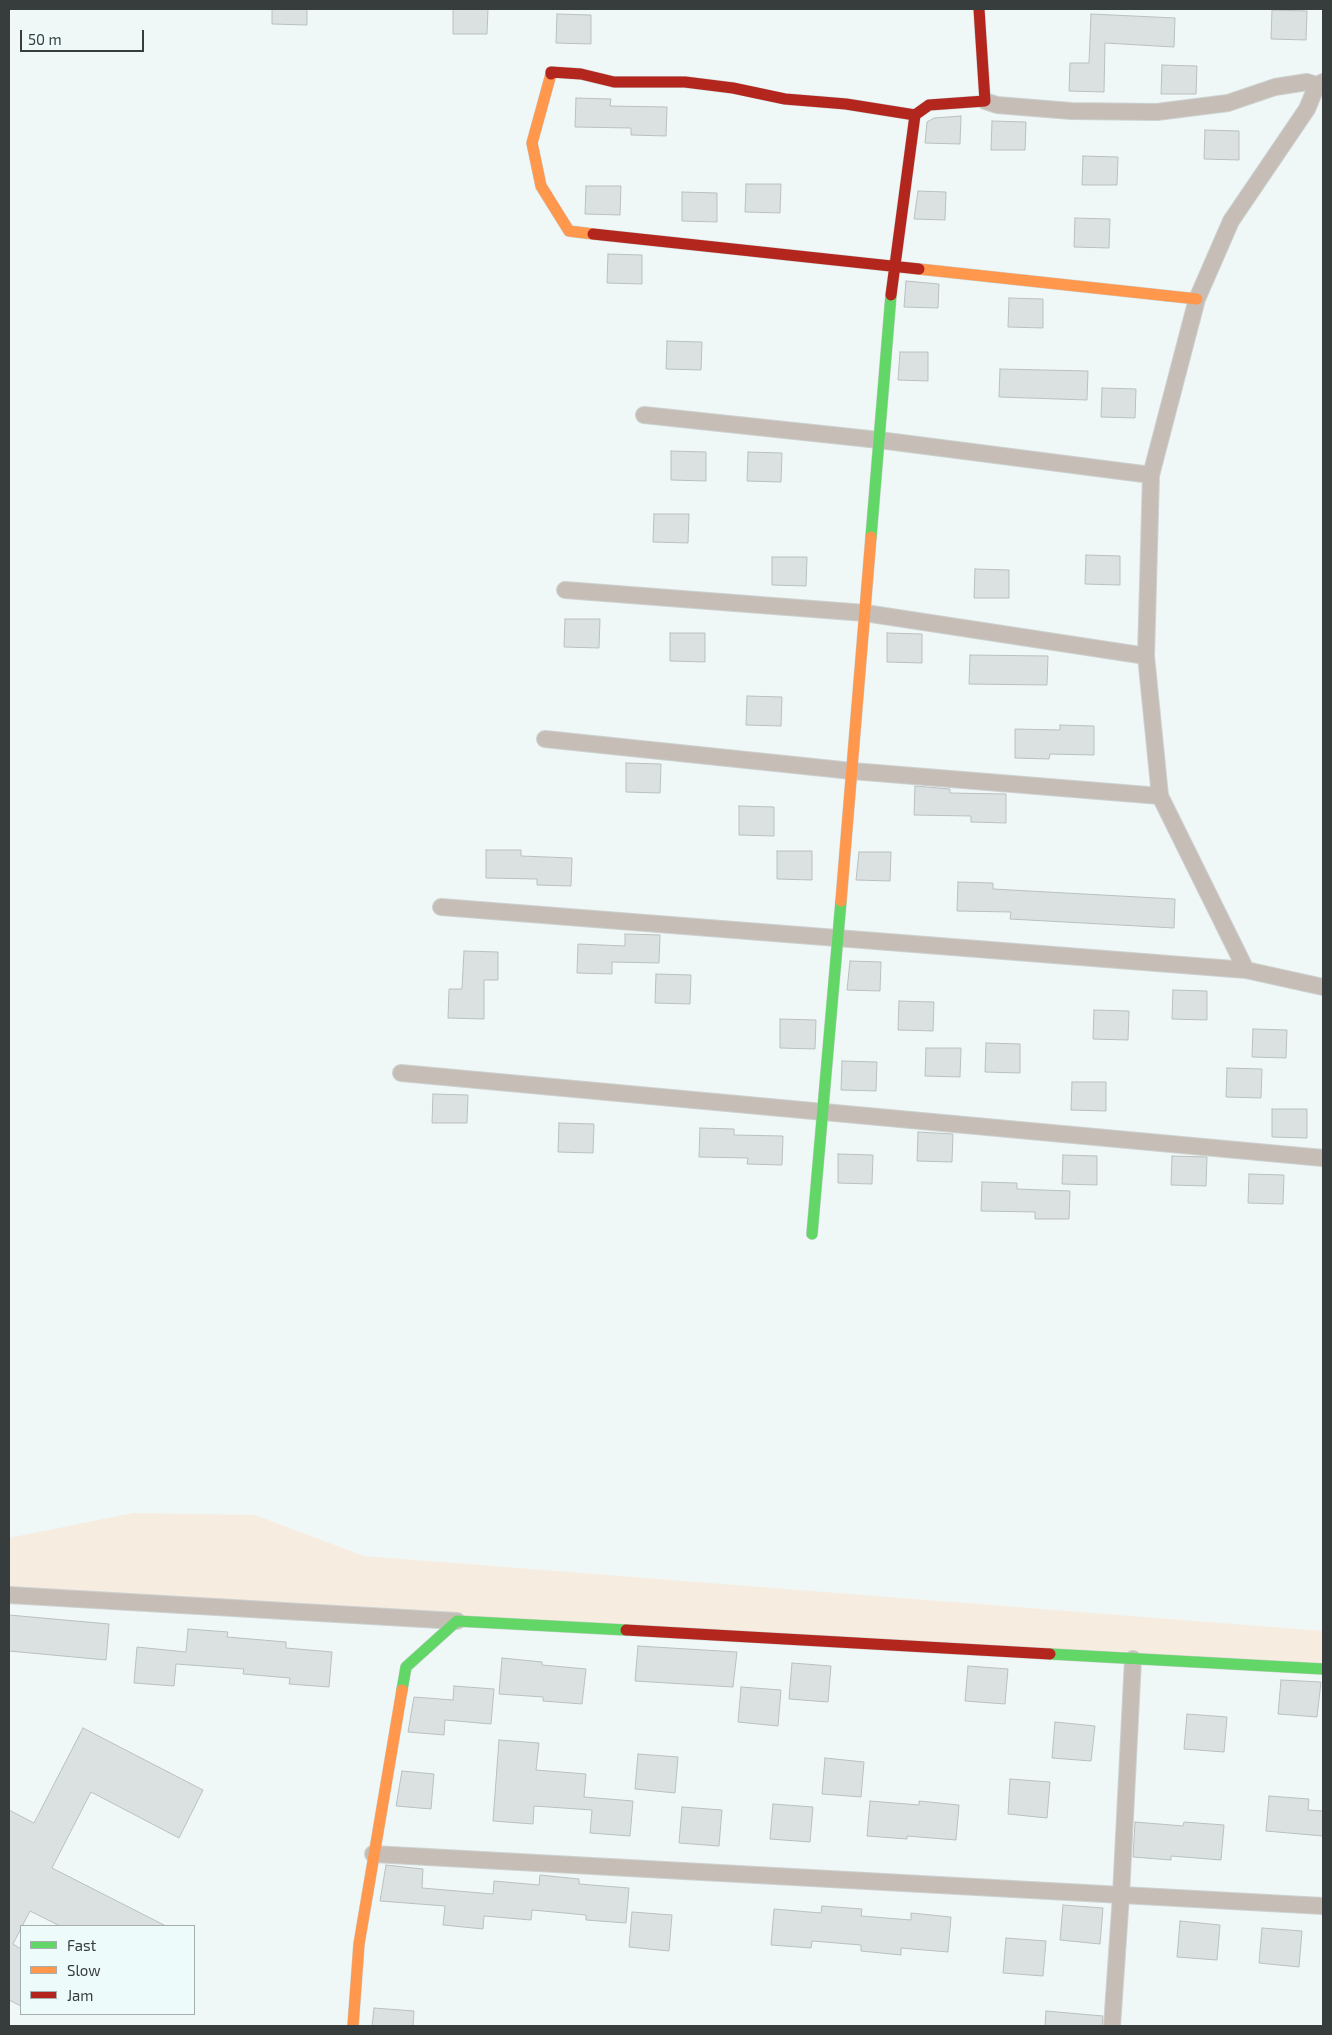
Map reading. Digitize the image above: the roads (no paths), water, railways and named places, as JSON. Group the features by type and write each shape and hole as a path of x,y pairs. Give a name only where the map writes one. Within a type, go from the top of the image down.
{"street":[{"path":"979,9 985,101"},
{"path":"915,115 846,104 785,99 733,88 685,82 614,82 581,74 551,72 532,143 541,186 569,231 894,264 1197,298"},
{"path":"812,1234 824,1112 894,264 915,115 929,104 985,101 997,105 1071,111 1157,112 1228,103 1275,86 1307,82 1320,84 1307,109 1231,221 1197,298 1151,474 1146,656 1160,796 1246,970"},
{"path":"644,415 879,440 1151,474"},
{"path":"565,590 865,613 1146,656"},
{"path":"545,739 852,771 1160,796"},
{"path":"441,907 1246,970 1323,987"},
{"path":"401,1073 1323,1158"},
{"path":"9,1596 1323,1669"},
{"path":"353,2026 359,1944 406,1667 457,1621"},
{"path":"1112,2026 1121,1895 1133,1659"},
{"path":"373,1854 1323,1906"}]}
